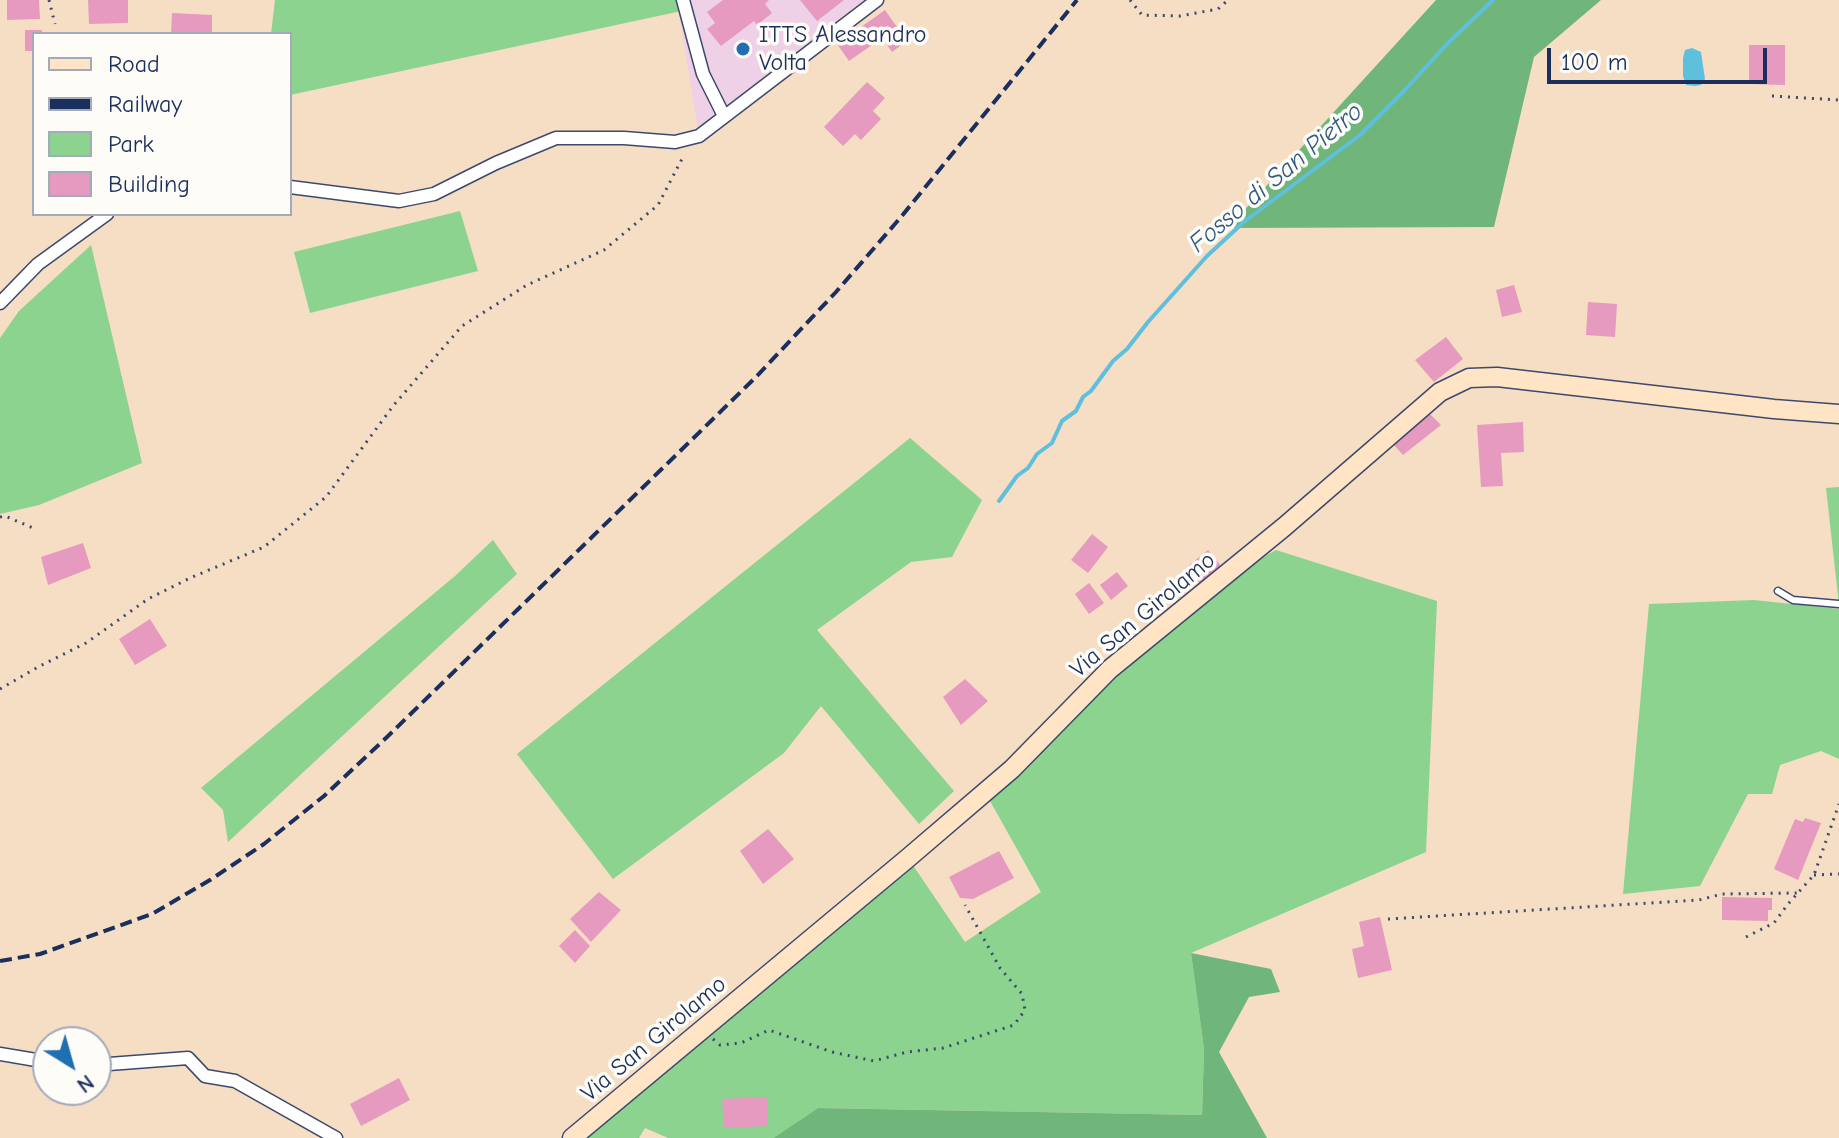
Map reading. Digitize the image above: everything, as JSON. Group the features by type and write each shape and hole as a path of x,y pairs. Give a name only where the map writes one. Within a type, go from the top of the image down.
{"street":[{"path":"683,0 703,74 724,116"},
{"path":"292,187 399,201 434,194 556,138 675,142 699,136 877,0"},
{"path":"0,303 38,264 104,216"},
{"name":"Via San Girolamo","path":"572,1138 1012,769 1110,669 1284,527 1440,392 1469,378 1497,377 1839,414"},
{"path":"0,1054 32,1059"},
{"path":"112,1064 188,1058 205,1076 235,1081 336,1138"}],"lane":[{"path":"1778,591 1793,600 1839,604"}],"path":[{"path":"49,0 55,24"},
{"path":"1130,0 1142,15 1180,16 1218,9 1228,0"},
{"path":"1772,96 1839,100"},
{"path":"0,689 86,643 148,599 264,547 326,497 393,406 462,326 527,285 604,250 658,205 681,158 699,136"},
{"path":"0,517 5,516 33,528"},
{"path":"1746,937 1774,923 1814,875 1839,804"},
{"path":"1814,875 1839,874"},
{"path":"1388,919 1699,900 1722,894 1797,893"},
{"path":"703,1029 720,1045 741,1043 769,1030 832,1052 874,1061 907,1052 943,1048 1014,1025 1025,1010 1022,994 1000,968 965,905"}],"shaded area":[{"name":"ITTS Alessandro Volta","path":"677,0 864,0 720,109 699,136"}],"green space":[{"path":"275,0 683,0 686,10 292,95 292,32 271,32"},
{"path":"1436,0 1601,0 1534,57 1494,227 1228,228"},
{"path":"460,211 478,271 310,313 294,252"},
{"path":"91,245 142,463 39,505 0,514 0,338 19,311"},
{"path":"910,438 982,500 952,557 911,562 817,630 954,791 919,824 821,706 784,753 613,879 517,754"},
{"path":"1839,487 1839,605 1826,488"},
{"path":"493,540 517,574 228,842 223,810 201,788 455,576"},
{"path":"1276,550 1437,601 1426,852 1191,953 1204,1049 1202,1115 818,1108 773,1138 668,1138 645,1128 639,1138 572,1138 908,858 965,942 1041,892 985,792 1217,583"},
{"path":"1754,600 1839,609 1839,759 1821,751 1780,765 1772,794 1748,794 1700,886 1623,894 1649,604"},
{"path":"1191,953 1271,969 1280,992 1249,997 1219,1052 1267,1138 773,1138 818,1108 1202,1115 1204,1049"}],"water":[{"path":"1692,48 1701,52 1705,79 1701,85 1695,86 1686,85 1683,76 1685,50"}],"building":[{"path":"7,0 39,0 40,19 7,20"},
{"path":"88,0 128,0 128,23 89,24"},
{"path":"723,0 769,0 765,4 772,13 757,25 754,21 721,46 707,29 715,23 707,12"},
{"path":"800,0 844,0 817,21"},
{"path":"885,10 907,41 892,52 882,38 849,61 837,44"},
{"path":"172,13 212,15 212,32 171,32"},
{"path":"25,30 42,30 32,32 32,51 25,51"},
{"path":"1749,45 1785,45 1785,85 1749,84"},
{"path":"867,82 885,98 873,111 881,119 861,140 855,134 843,146 824,127"},
{"path":"1514,285 1522,312 1502,317 1496,290"},
{"path":"1588,302 1617,304 1615,337 1586,335"},
{"path":"1446,337 1463,359 1434,382 1415,360"},
{"path":"1428,412 1441,425 1403,455 1393,444"},
{"path":"1523,422 1524,452 1501,453 1503,486 1481,487 1477,425"},
{"path":"1092,534 1108,547 1088,573 1071,560"},
{"path":"83,543 91,568 48,585 41,557"},
{"path":"1208,550 1222,567 1201,585 1187,567"},
{"path":"1117,572 1128,586 1111,600 1100,585"},
{"path":"1089,583 1104,603 1089,614 1075,594"},
{"path":"150,619 167,646 135,665 119,639"},
{"path":"965,679 988,701 961,725 943,697"},
{"path":"1805,818 1821,823 1798,880 1774,869 1795,819 1803,822"},
{"path":"768,829 794,859 763,884 740,851"},
{"path":"999,851 1014,878 973,899 960,898 949,877"},
{"path":"599,892 621,910 591,942 570,919"},
{"path":"1722,897 1772,898 1768,921 1722,920"},
{"path":"1380,917 1392,970 1358,978 1352,949 1364,946 1359,922"},
{"path":"575,930 590,946 575,963 559,946"},
{"path":"399,1078 410,1100 361,1126 350,1104"},
{"path":"767,1097 767,1126 724,1128 722,1099"}],"waterway":[{"name":"Fosso di San Pietro","path":"999,501 1037,454 1052,443 1062,421 1076,411 1083,397 1113,361 1127,349 1207,256 1245,221 1359,136 1493,0"}],"railway":[{"path":"0,961 40,954 152,914 264,844 324,796 755,378 901,217 1077,0"}],"place":[{"name":"ITTS Alessandro Volta","path":"743,49"}]}
